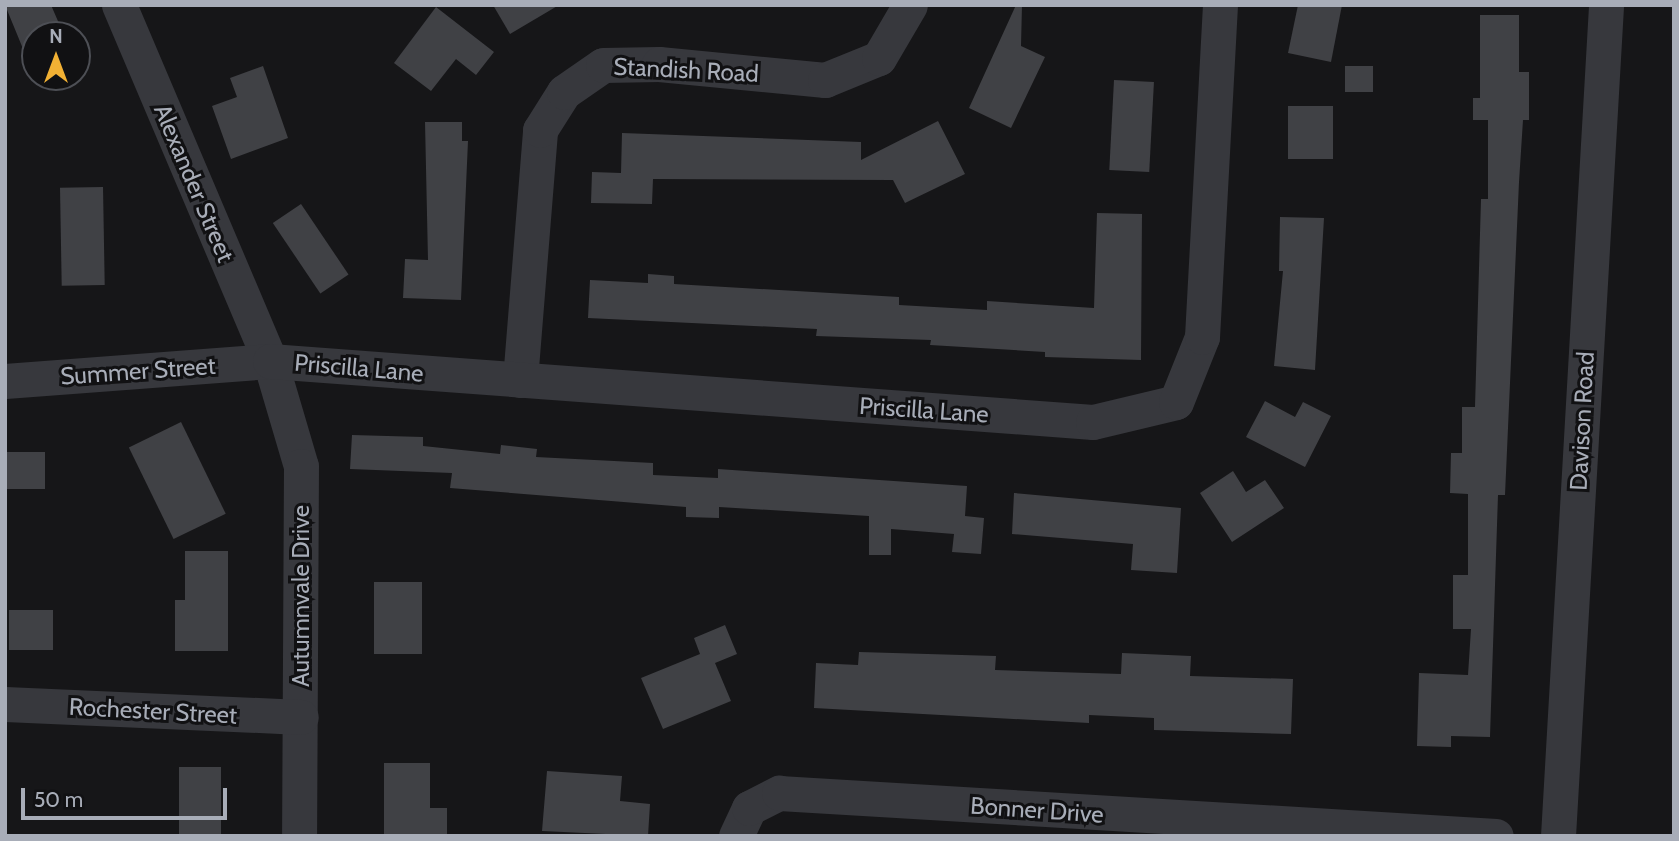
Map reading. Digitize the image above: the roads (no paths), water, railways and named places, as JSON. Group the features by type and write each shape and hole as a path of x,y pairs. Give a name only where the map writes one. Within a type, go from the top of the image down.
{"street":[{"name":"Alexander Street","path":"119,5 270,361"},
{"name":"Standish Road","path":"520,380 540,130 564,92 603,65 659,64 825,80 878,58 910,5"},
{"name":"Priscilla Lane","path":"270,361 1093,422 1176,402 1202,337 1220,5"},
{"name":"Davison Road","path":"1558,836 1606,5"},
{"name":"Summer Street","path":"5,381 270,361"},
{"name":"Autumnvale Drive","path":"270,361 301,466 299,836"},
{"name":"Rochester Street","path":"5,704 301,718"},
{"name":"Bonner Drive","path":"743,822 779,793 1141,826 1496,836"}]}
